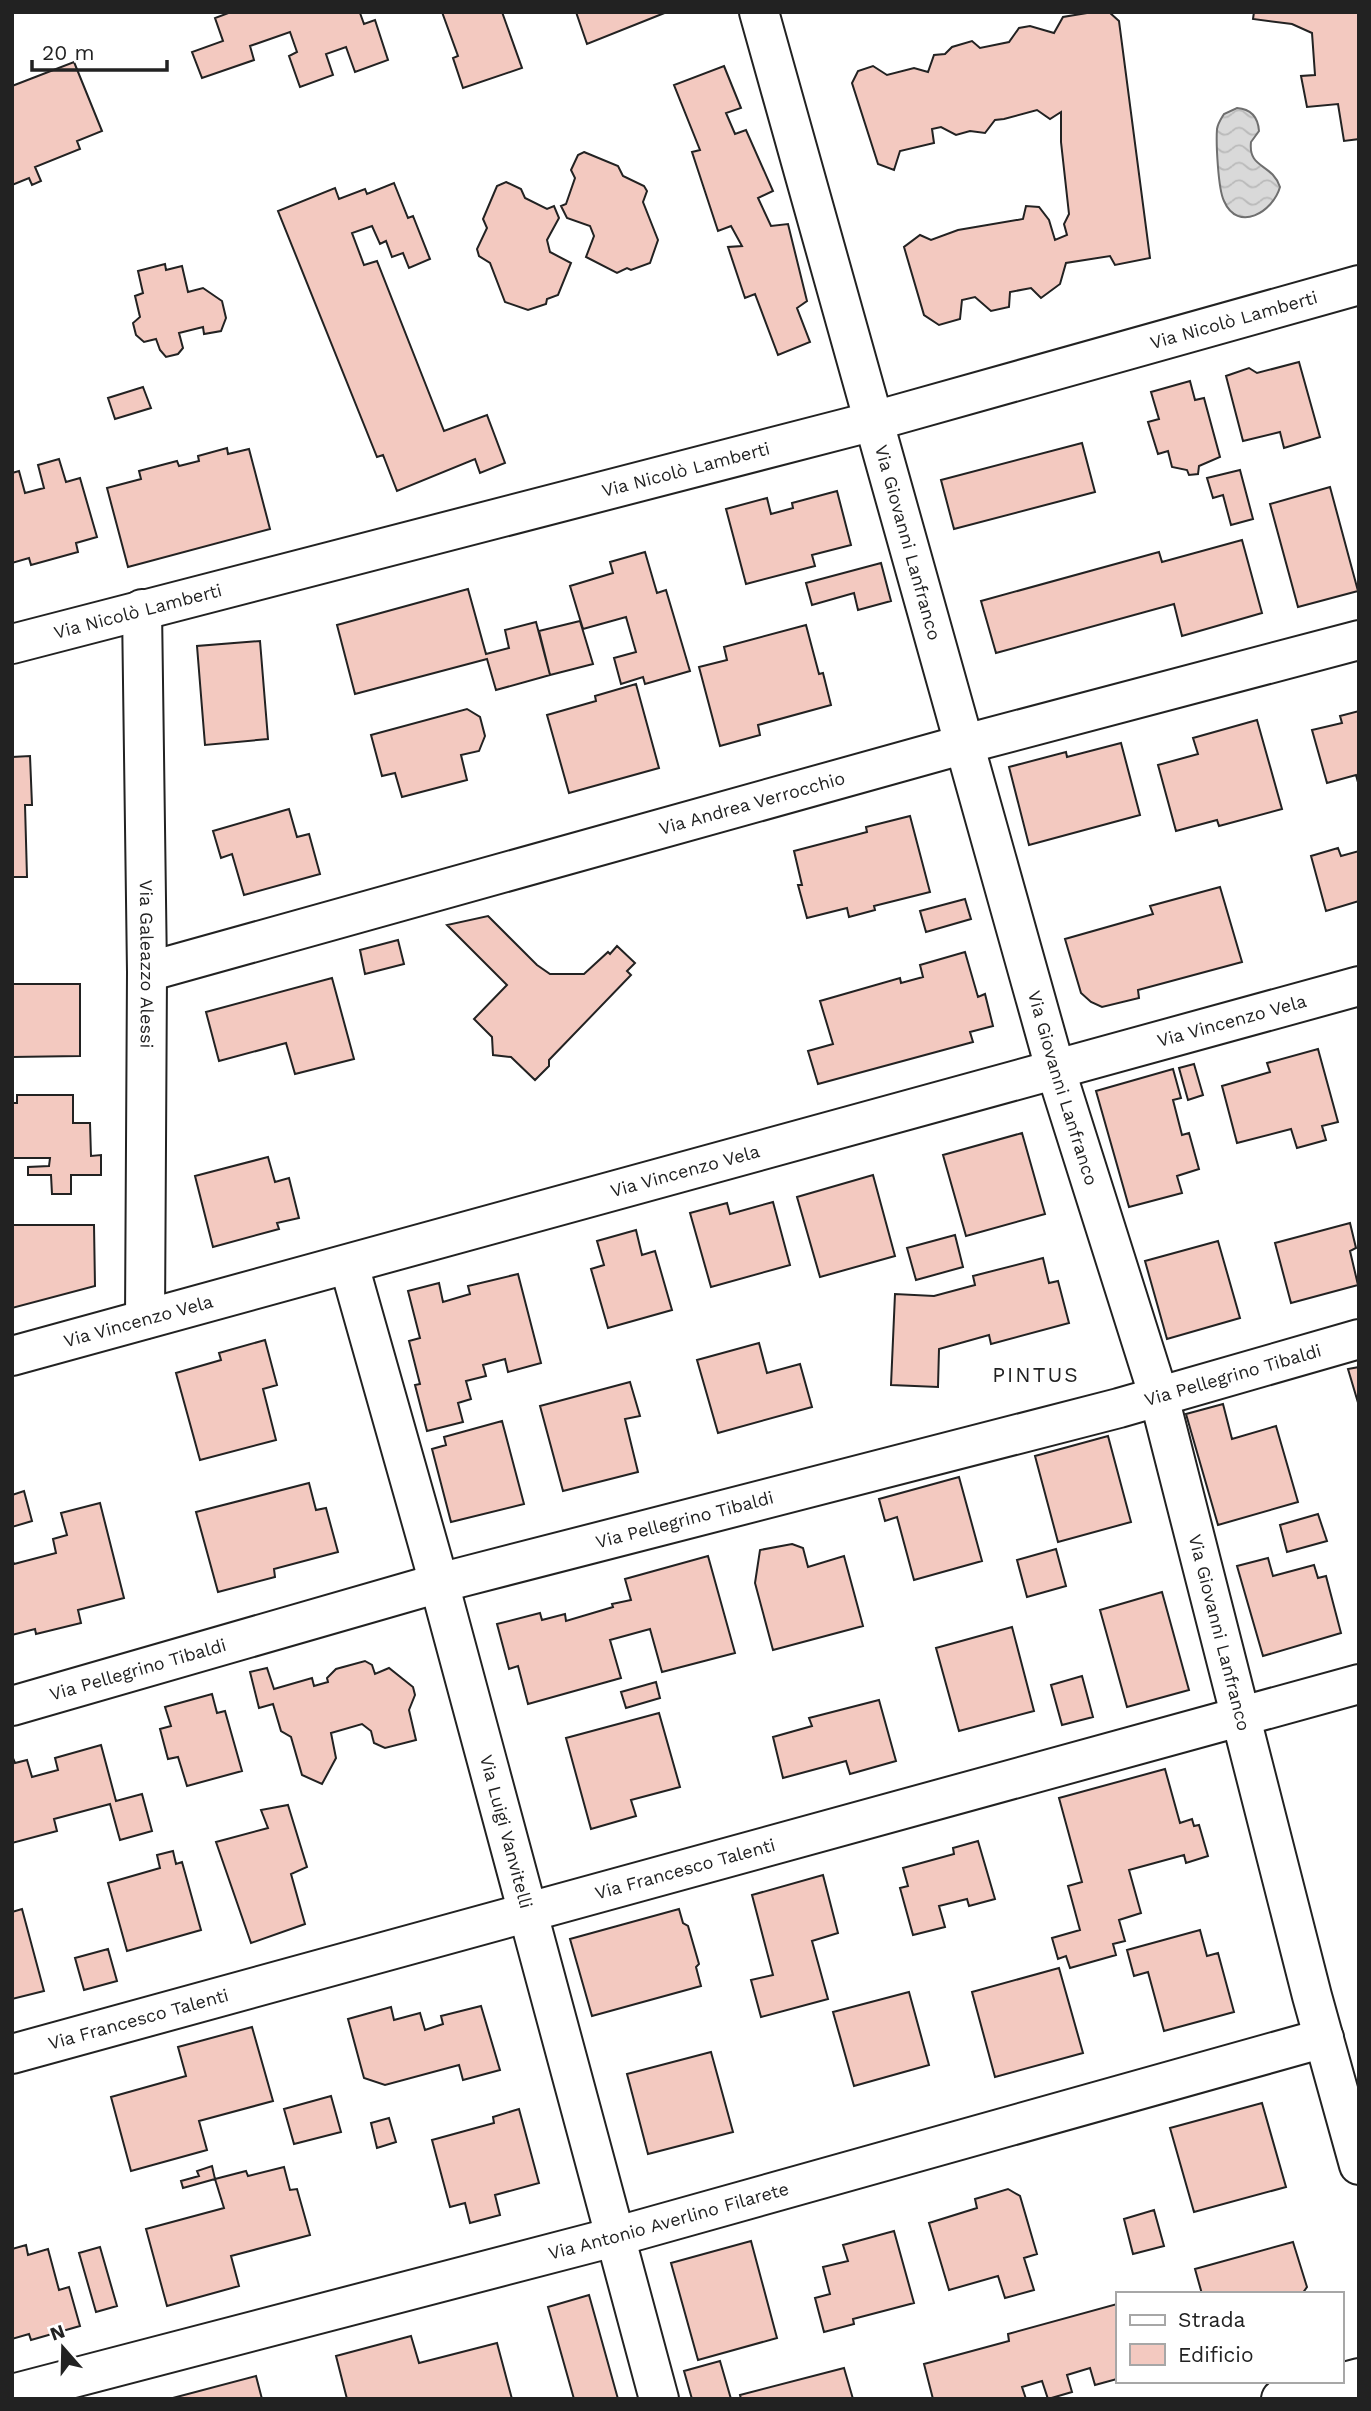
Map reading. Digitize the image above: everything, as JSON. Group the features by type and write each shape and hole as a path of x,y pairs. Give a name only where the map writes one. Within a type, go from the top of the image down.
{"street":[{"name":"Via Giovanni Lanfranco","path":"759,12 1055,1069 1159,1397 1359,2165"},
{"name":"Via Nicolò Lamberti","path":"12,644 874,421 1359,285"},
{"name":"Via Galeazzo Alessi","path":"142,609 148,972 145,1319"},
{"name":"Via Andrea Verrocchio","path":"148,972 965,744 1359,640"},
{"name":"Via Vincenzo Vela","path":"12,1356 1359,986"},
{"name":"Via Luigi Vanvitelli","path":"349,1265 439,1583 659,2399"},
{"name":"Via Pellegrino Tibaldi","path":"12,1706 439,1583 1159,1397 1359,1339"},
{"name":"Via Francesco Talenti","path":"12,2054 1359,1684"},
{"name":"Via Antonio Averlino Filarete","path":"12,2393 614,2237 1324,2038"},
{"path":"1281,2399 1340,2383"}],"water":[{"path":"1237,108 1250,112 1255,118 1259,131 1251,142 1253,157 1272,174 1280,187 1263,211 1246,217 1230,211 1224,201 1218,166 1218,125 1224,114"}],"building":[{"path":"231,12 362,12 360,13 364,24 375,20 388,60 355,72 346,47 326,54 333,75 300,87 289,56 297,52 290,32 250,46 254,60 202,78 192,52 223,41 215,18"},
{"path":"442,12 502,12 522,68 463,88 453,58 458,56"},
{"path":"576,12 667,12 587,44"},
{"path":"1109,12 1119,21 1150,258 1115,265 1110,256 1066,263 1060,284 1041,298 1031,288 1010,292 1009,307 991,311 975,297 962,300 960,319 939,325 924,315 904,247 920,235 931,240 958,230 1023,219 1026,206 1039,207 1049,220 1055,240 1067,235 1064,224 1069,214 1061,142 1061,112 1050,119 1037,110 995,120 985,133 970,131 956,135 941,127 932,129 934,143 900,151 894,170 878,164 852,83 858,71 873,66 887,75 914,68 928,72 934,55 945,54 952,47 972,41 980,48 1009,42 1019,28 1030,26 1054,33 1063,17"},
{"path":"1254,12 1359,12 1359,139 1344,141 1338,104 1307,107 1301,76 1315,75 1312,33 1292,24 1253,19"},
{"path":"74,62 102,131 77,141 80,149 35,167 41,181 32,185 29,178 12,185 12,86"},
{"path":"724,66 741,108 726,113 735,134 746,130 773,191 758,198 771,226 788,224 807,301 797,308 810,342 778,355 755,294 745,298 728,247 742,246 731,226 718,231 692,152 700,150 674,85"},
{"path":"584,152 618,166 623,176 644,186 647,191 643,202 658,240 650,263 617,273 586,257 594,236 590,226 567,218 561,206 566,204 575,178 571,170 578,155"},
{"path":"506,182 521,189 525,198 547,209 554,206 559,218 547,240 550,252 571,263 558,295 547,299 546,304 528,310 505,302 490,263 479,256 477,249 487,228 483,219 497,186"},
{"path":"394,183 408,218 413,216 430,259 409,268 403,253 392,257 386,241 380,244 372,226 352,233 364,265 377,261 444,431 487,415 505,463 480,473 475,459 397,491 383,455 377,457 278,211 335,188 339,199 365,189 367,194"},
{"path":"165,264 166,270 182,266 188,292 203,288 222,301 226,318 221,331 204,334 203,327 179,333 183,348 178,354 166,357 156,339 144,342 136,335 133,323 140,317 135,296 143,293 138,271"},
{"path":"1299,362 1320,437 1284,448 1280,432 1243,441 1226,376 1249,368 1257,373"},
{"path":"1190,381 1195,400 1204,398 1220,457 1199,466 1198,474 1189,475 1187,470 1172,467 1168,451 1158,454 1148,422 1159,419 1151,392"},
{"path":"143,387 151,408 115,419 108,398"},
{"path":"1082,443 1095,492 954,529 941,480"},
{"path":"227,448 228,454 249,449 270,529 128,567 107,488 141,479 139,471 177,461 179,466 199,461 198,456"},
{"path":"59,459 66,482 80,478 97,537 76,543 78,552 31,565 29,558 12,563 12,473 19,471 25,493 44,488 38,465"},
{"path":"1240,470 1253,519 1231,525 1223,495 1213,498 1207,478"},
{"path":"1330,487 1358,591 1298,607 1270,504"},
{"path":"837,491 851,545 812,555 815,566 746,584 726,509 767,498 771,514 793,508 792,503"},
{"path":"1242,540 1262,613 1182,636 1174,604 996,653 981,601 1159,552 1162,562"},
{"path":"645,552 657,593 666,590 690,671 645,684 643,677 621,684 614,658 636,652 626,617 583,629 570,586 613,573 610,562"},
{"path":"881,563 891,601 858,610 854,593 812,605 806,583"},
{"path":"468,589 486,654 509,648 505,630 536,622 550,675 496,690 487,659 355,694 337,625"},
{"path":"580,621 593,664 550,675 539,631"},
{"path":"806,625 819,674 823,673 831,705 758,725 760,735 720,746 699,667 727,660 724,647"},
{"path":"260,641 268,739 205,745 197,646"},
{"path":"636,684 659,768 569,793 547,715 596,701 595,696"},
{"path":"467,709 480,717 485,736 479,751 461,755 467,780 402,797 395,773 382,776 371,735"},
{"path":"1359,711 1359,786 1356,775 1327,783 1312,730 1342,723 1340,716"},
{"path":"1257,720 1282,809 1219,826 1217,820 1176,831 1158,765 1198,754 1193,738"},
{"path":"1121,743 1140,815 1029,845 1009,767 1066,752 1067,757"},
{"path":"30,756 32,805 25,805 27,877 12,877 12,757"},
{"path":"289,809 297,837 309,834 320,874 244,895 232,854 221,858 213,831"},
{"path":"910,816 930,892 874,906 875,910 849,917 847,908 807,918 798,885 802,885 794,851 867,832 866,827"},
{"path":"1338,848 1341,856 1359,851 1359,901 1326,911 1311,856"},
{"path":"1220,887 1242,962 1138,990 1139,998 1102,1007 1081,993 1065,939 1153,914 1150,906"},
{"path":"965,899 971,919 926,932 920,911"},
{"path":"488,916 537,965 550,974 584,974 617,946 635,963 627,971 631,975 549,1060 549,1066 535,1080 511,1057 493,1055 492,1037 474,1019 507,985 447,925"},
{"path":"398,940 404,964 365,974 360,950"},
{"path":"965,952 978,997 985,994 993,1026 970,1032 973,1042 818,1084 808,1051 833,1044 820,1001 900,978 901,983 923,977 920,965"},
{"path":"332,978 354,1059 295,1074 286,1043 219,1061 206,1012"},
{"path":"13,984 80,984 80,1056 12,1057"},
{"path":"1318,1049 1338,1122 1322,1126 1326,1140 1297,1148 1291,1129 1237,1143 1222,1086 1270,1072 1267,1063"},
{"path":"1194,1064 1203,1095 1188,1100 1179,1068"},
{"path":"1173,1069 1181,1098 1173,1100 1182,1135 1189,1133 1199,1169 1177,1176 1182,1193 1129,1207 1096,1091"},
{"path":"17,1095 73,1095 73,1123 90,1123 91,1156 101,1155 101,1175 71,1175 71,1194 52,1194 51,1175 28,1175 28,1167 49,1166 50,1158 12,1158 12,1103 17,1103"},
{"path":"1022,1133 1045,1214 966,1236 943,1155"},
{"path":"268,1157 275,1182 289,1178 299,1218 277,1223 279,1229 213,1247 195,1176"},
{"path":"873,1175 895,1256 820,1277 797,1197"},
{"path":"773,1202 790,1265 711,1287 690,1213 727,1203 730,1214"},
{"path":"1350,1223 1356,1248 1350,1251 1358,1285 1291,1303 1275,1243"},
{"path":"12,1225 94,1225 95,1286 12,1308"},
{"path":"636,1230 642,1255 655,1251 672,1310 608,1328 591,1269 604,1265 597,1241"},
{"path":"955,1235 963,1267 916,1280 907,1248"},
{"path":"1218,1241 1240,1318 1167,1339 1145,1261"},
{"path":"1043,1258 1049,1283 1058,1281 1069,1323 991,1344 989,1335 939,1349 938,1387 891,1385 895,1294 934,1296 975,1285 973,1276"},
{"path":"518,1274 541,1363 508,1372 505,1359 483,1365 486,1376 466,1381 471,1399 458,1403 463,1422 427,1431 415,1385 420,1384 409,1341 420,1338 408,1291 439,1283 443,1302 470,1294 468,1286"},
{"path":"265,1340 277,1385 263,1389 276,1440 200,1460 176,1373 221,1360 219,1353"},
{"path":"759,1343 767,1373 800,1364 812,1407 718,1433 697,1360"},
{"path":"1359,1367 1359,1406 1348,1369"},
{"path":"630,1382 640,1416 625,1419 638,1472 563,1491 540,1406"},
{"path":"1223,1404 1232,1439 1276,1426 1298,1502 1218,1525 1186,1414"},
{"path":"502,1421 524,1504 451,1522 432,1449 446,1445 444,1437"},
{"path":"1108,1436 1131,1522 1058,1542 1035,1456"},
{"path":"959,1477 982,1561 914,1580 897,1517 885,1521 879,1499"},
{"path":"309,1483 316,1510 326,1508 338,1552 274,1569 275,1577 218,1592 196,1512"},
{"path":"24,1491 32,1521 12,1527 12,1495"},
{"path":"100,1503 124,1598 78,1610 81,1623 36,1634 35,1629 12,1635 12,1559 14,1564 56,1553 53,1539 67,1535 61,1513"},
{"path":"1318,1514 1327,1541 1287,1552 1280,1525"},
{"path":"792,1544 803,1548 808,1567 844,1556 863,1626 773,1650 755,1583 760,1550"},
{"path":"1056,1549 1066,1586 1027,1597 1017,1560"},
{"path":"708,1556 735,1653 662,1672 650,1629 610,1640 621,1678 528,1704 518,1666 509,1669 497,1624 540,1613 542,1620 565,1614 566,1621 613,1607 612,1604 631,1600 625,1579"},
{"path":"1268,1558 1273,1576 1314,1565 1318,1578 1326,1576 1341,1633 1263,1656 1237,1566"},
{"path":"1162,1592 1189,1690 1127,1707 1100,1610"},
{"path":"1012,1627 1034,1711 959,1731 936,1648"},
{"path":"365,1661 372,1665 375,1674 389,1668 413,1687 415,1695 409,1710 416,1740 385,1748 374,1743 371,1731 362,1724 331,1733 336,1758 322,1784 302,1775 291,1737 281,1731 273,1704 259,1708 250,1672 267,1668 274,1689 312,1678 314,1686 328,1682 327,1678 336,1669"},
{"path":"1082,1676 1093,1717 1062,1725 1051,1685"},
{"path":"656,1682 660,1698 626,1708 621,1692"},
{"path":"212,1694 217,1713 225,1711 242,1771 187,1786 178,1757 168,1759 160,1729 171,1726 165,1707"},
{"path":"879,1700 896,1761 850,1774 846,1761 783,1778 773,1737 812,1726 809,1718"},
{"path":"659,1713 680,1787 631,1800 636,1816 591,1829 566,1738"},
{"path":"101,1745 116,1801 142,1794 152,1831 120,1840 110,1804 54,1819 57,1831 12,1843 12,1756 15,1763 27,1760 32,1777 58,1770 55,1758"},
{"path":"1165,1769 1180,1823 1192,1819 1194,1826 1199,1825 1208,1856 1186,1863 1184,1855 1129,1870 1141,1913 1119,1920 1125,1941 1113,1944 1116,1955 1070,1968 1066,1956 1058,1959 1052,1938 1080,1930 1068,1886 1082,1882 1059,1798"},
{"path":"288,1805 307,1867 291,1874 305,1924 251,1943 216,1842 268,1828 261,1810"},
{"path":"978,1841 995,1899 969,1906 967,1899 939,1906 945,1927 913,1935 900,1888 908,1886 903,1868 954,1854 953,1848"},
{"path":"173,1851 176,1864 182,1862 201,1930 127,1951 108,1883 160,1868 157,1855"},
{"path":"823,1875 838,1933 812,1941 828,1999 761,2017 751,1980 773,1975 752,1895"},
{"path":"22,1909 44,1991 12,1999 12,1912"},
{"path":"679,1909 683,1923 688,1926 699,1964 696,1967 701,1986 592,2016 570,1939"},
{"path":"1200,1930 1207,1956 1218,1953 1234,2012 1164,2031 1148,1972 1134,1976 1127,1950"},
{"path":"108,1949 117,1981 84,1990 75,1958"},
{"path":"1059,1968 1083,2053 995,2077 972,1992"},
{"path":"909,1992 929,2065 854,2086 833,2012"},
{"path":"481,2006 500,2070 463,2080 459,2065 385,2085 364,2078 348,2019 391,2007 394,2020 420,2013 425,2030 443,2024 441,2016"},
{"path":"252,2027 273,2101 199,2121 207,2150 131,2171 111,2097 186,2076 178,2047"},
{"path":"711,2052 733,2132 648,2154 627,2074"},
{"path":"331,2096 341,2132 294,2144 284,2109"},
{"path":"1262,2103 1286,2187 1194,2212 1170,2128"},
{"path":"519,2109 539,2183 495,2195 500,2215 470,2223 465,2203 450,2207 432,2140 494,2123 493,2117"},
{"path":"389,2118 396,2142 377,2148 371,2123"},
{"path":"212,2166 215,2179 183,2188 181,2181 199,2176 197,2171"},
{"path":"284,2167 290,2190 297,2189 310,2235 231,2256 239,2286 167,2306 146,2229 224,2208 215,2179 246,2171 248,2176"},
{"path":"1008,2189 1020,2196 1037,2254 1024,2258 1034,2290 1005,2298 998,2276 949,2290 929,2223 977,2208 975,2199"},
{"path":"1154,2210 1164,2246 1133,2254 1124,2219"},
{"path":"894,2231 914,2303 853,2319 854,2324 824,2332 815,2298 830,2294 823,2267 848,2261 843,2245"},
{"path":"751,2241 777,2338 698,2360 671,2263"},
{"path":"1293,2242 1307,2287 1303,2292 1201,2292 1195,2269"},
{"path":"26,2245 28,2255 48,2249 59,2290 69,2287 80,2326 31,2340 29,2334 12,2339 12,2249"},
{"path":"100,2247 117,2306 96,2312 79,2253"},
{"path":"589,2295 618,2399 574,2399 548,2307"},
{"path":"1116,2304 1116,2379 1095,2385 1090,2368 1067,2375 1072,2392 1048,2399 1042,2381 1022,2387 1026,2399 933,2399 924,2364 1009,2341 1008,2334"},
{"path":"411,2336 419,2363 497,2343 512,2399 347,2399 336,2356"},
{"path":"720,2361 731,2399 692,2399 684,2371"},
{"path":"844,2368 853,2399 741,2399 740,2395"},
{"path":"256,2376 262,2399 169,2399"}],"district":[{"name":"PINTUS","path":"1036,1375"}]}
